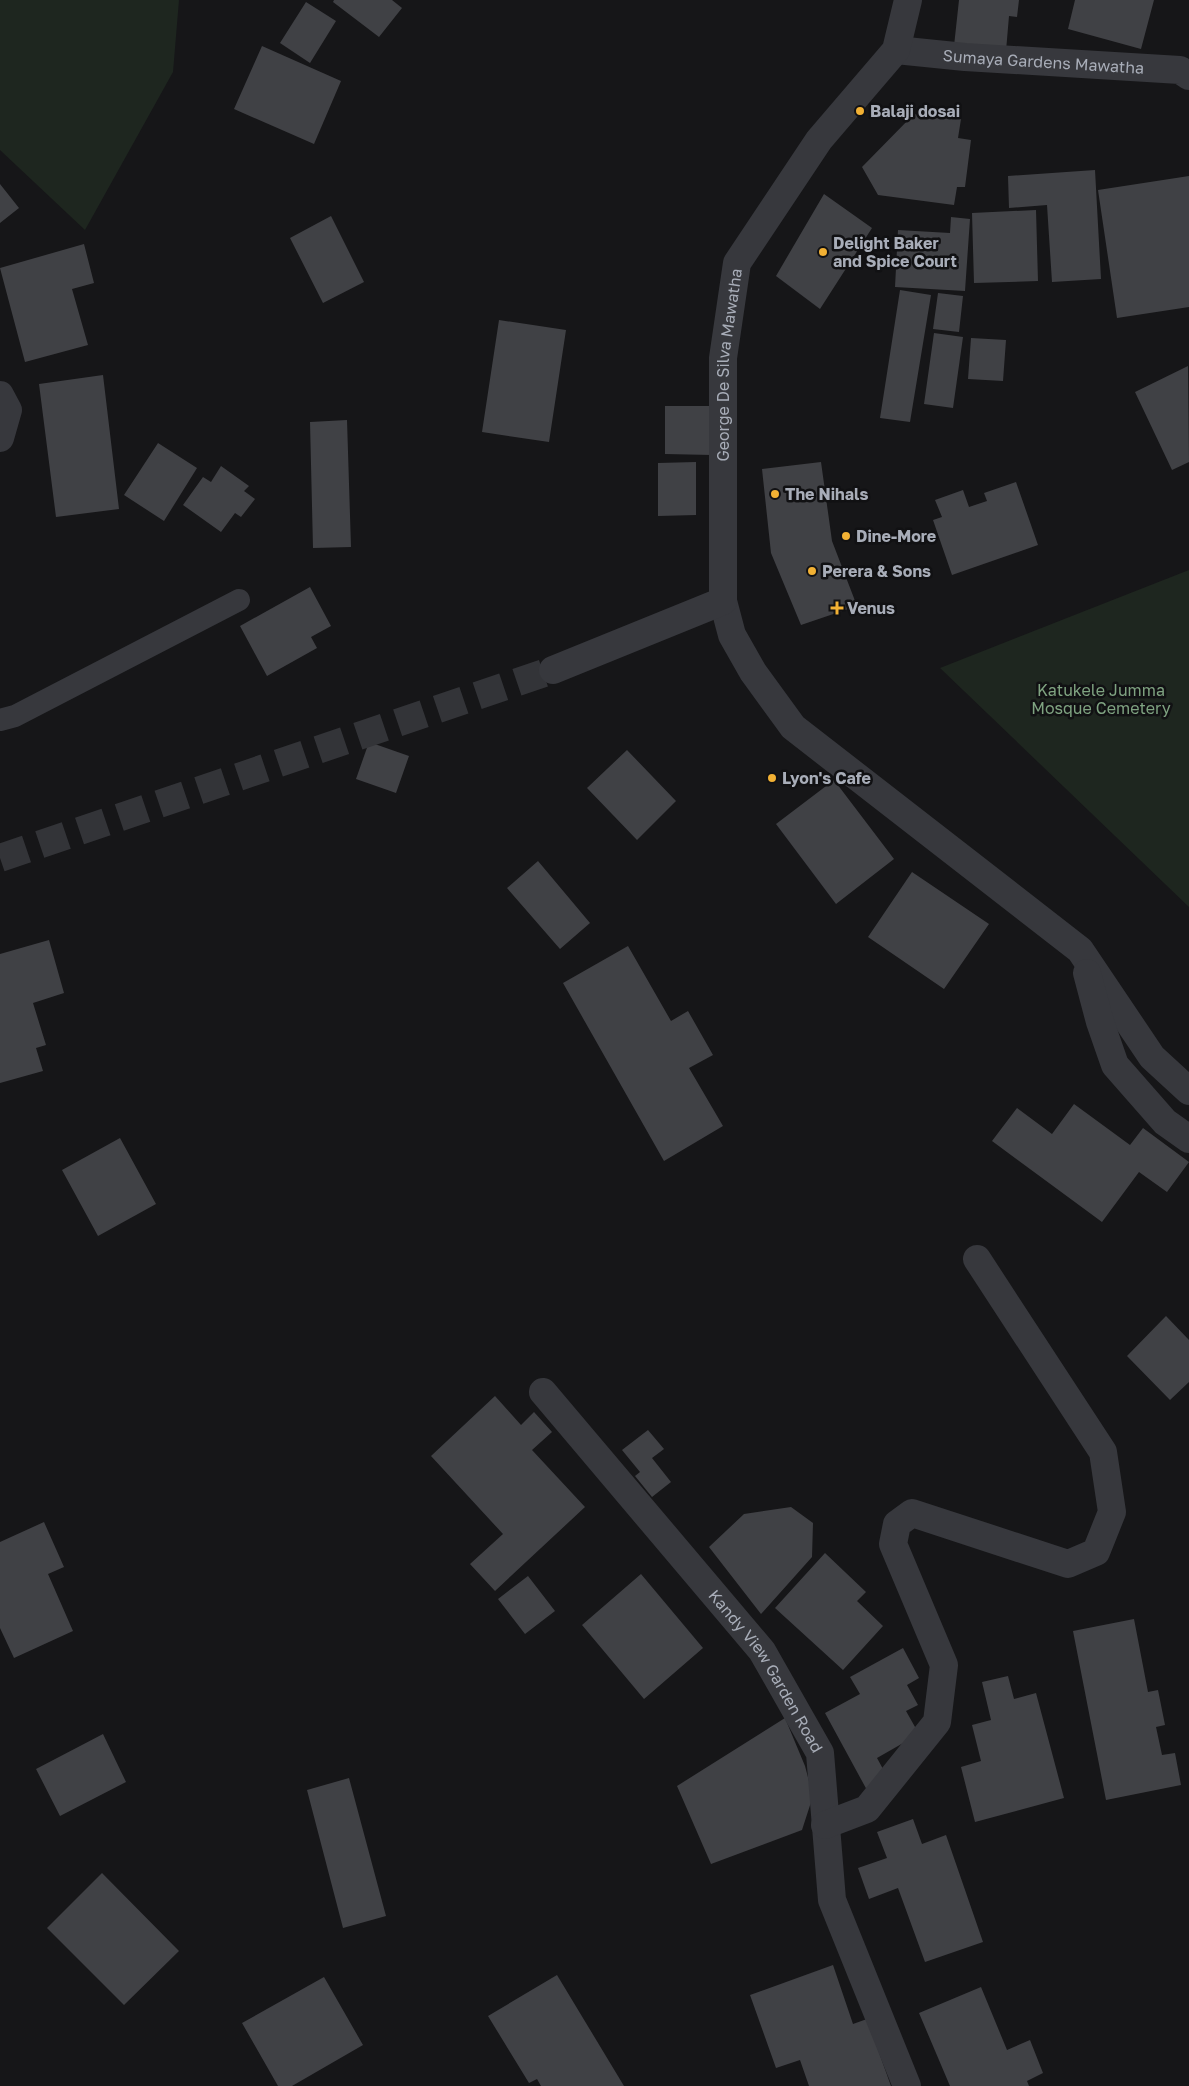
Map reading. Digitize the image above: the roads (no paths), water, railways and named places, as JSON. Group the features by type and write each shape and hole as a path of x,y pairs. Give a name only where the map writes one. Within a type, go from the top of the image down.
{"street":[{"name":"George De Silva Mawatha","path":"908,0 896,50 819,140 737,263 723,358 723,601 732,635 754,672 793,727 1080,950 1152,1057 1189,1091"},
{"name":"Sumaya Gardens Mawatha","path":"896,50 965,57 1180,70 1189,76"},
{"path":"0,395 8,410 0,438"},
{"path":"553,670 723,601"},
{"path":"1080,950 1100,1022 1115,1065 1165,1122 1189,1139"},
{"path":"825,1825 867,1809 937,1722 944,1665 892,1544 897,1524 912,1513 1068,1564 1096,1552 1112,1512 1103,1452 977,1259"},
{"name":"Kandy View Garden Road","path":"543,1392 762,1651 820,1753 832,1900 907,2086"}],"lane":[{"path":"0,720 15,716 239,600"}],"tunnel":[{"path":"0,858 553,670"}],"place":[{"name":"Balaji dosai","path":"860,111"},
{"name":"Delight Baker and Spice Court","path":"823,252"},
{"name":"The Nihals","path":"775,494"},
{"name":"Dine-More","path":"846,536"},
{"name":"Perera & Sons","path":"812,571"},
{"name":"Venus","path":"837,608"},
{"name":"Lyon's Cafe","path":"772,778"}],"park label":[{"name":"Katukele Jumma Mosque Cemetery","path":"1101,699"}]}
